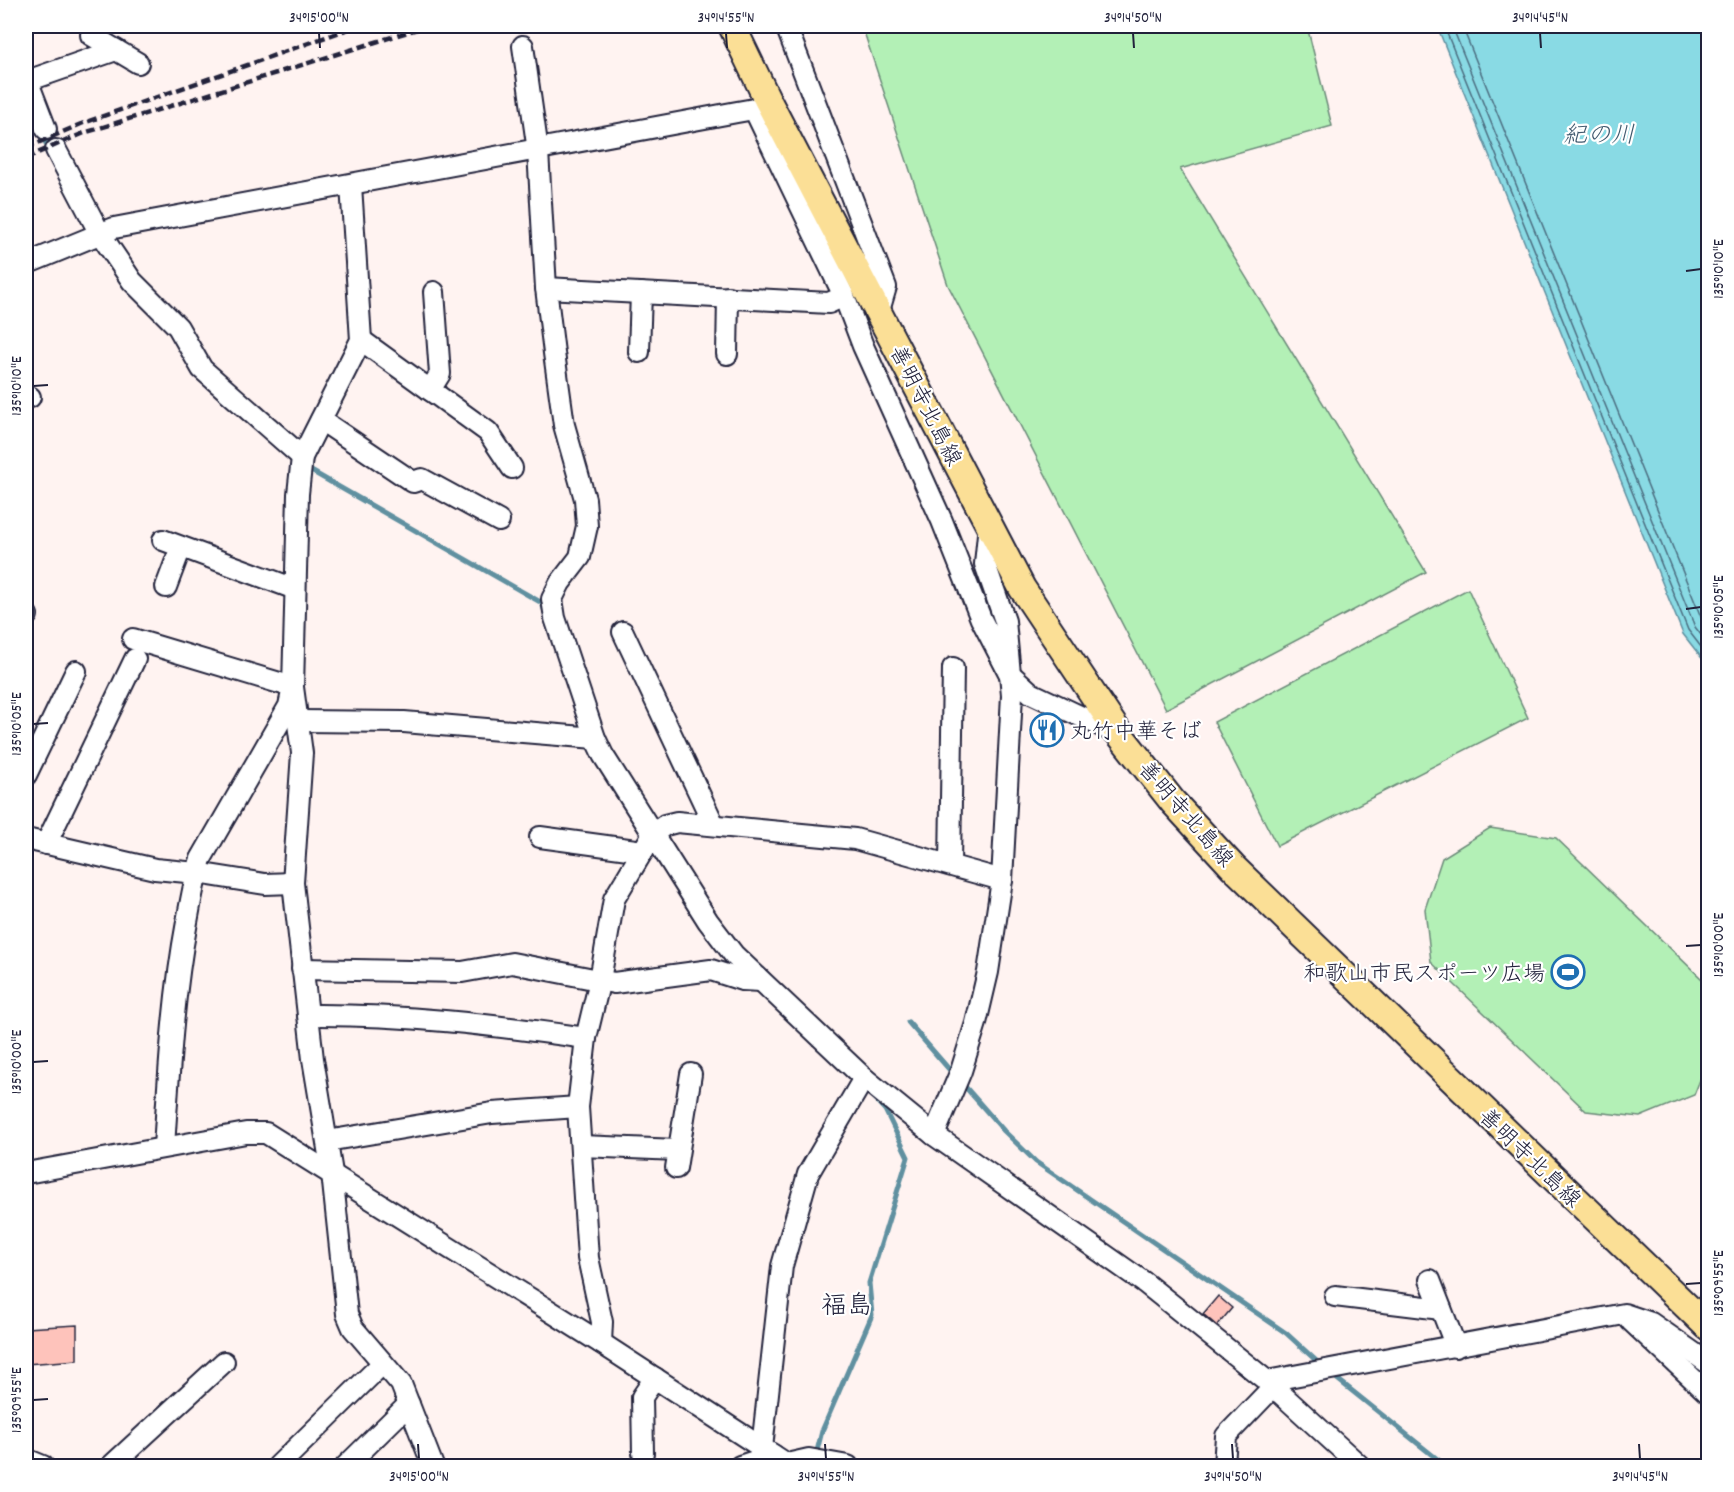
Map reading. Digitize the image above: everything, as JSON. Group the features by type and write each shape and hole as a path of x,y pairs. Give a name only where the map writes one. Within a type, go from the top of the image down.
{"main road":[{"name":"善明寺北島線","path":"732,26 761,105 879,311 1022,588 1120,735 1173,802 1233,867 1708,1328"}],"street":[{"path":"786,26 886,287 879,311"},
{"path":"91,35 138,63"},
{"path":"523,46 538,151 546,288 564,425 585,500 587,526 580,557 560,583 552,599 555,618 595,738 648,843 752,981 862,1082 1145,1282 1270,1384 1360,1467"},
{"path":"46,129 26,79 116,50"},
{"path":"26,264 93,235 538,151 761,105 844,296 862,346 942,521 981,618 1009,673 1031,693 1120,735"},
{"path":"56,150 93,235 132,281 178,327 202,369 302,463"},
{"path":"164,1148 170,1056 182,951 197,873 201,859 289,706 293,687 295,589 302,463 361,340 351,185"},
{"path":"546,288 829,303 844,296"},
{"path":"430,390 440,374 434,292"},
{"path":"639,352 641,293"},
{"path":"727,354 728,297"},
{"path":"361,340 488,432 512,468"},
{"path":"321,420 413,482 422,479 498,521"},
{"path":"934,1134 958,1078 988,972 1002,880 1012,695 1005,621 985,564 989,524"},
{"path":"166,587 172,543 295,589"},
{"path":"623,632 714,825"},
{"path":"133,639 293,687"},
{"path":"46,844 135,659"},
{"path":"950,865 953,668"},
{"path":"26,775 76,671"},
{"path":"293,687 299,721 301,785 293,883 308,1015 332,1173 347,1314 353,1328 401,1384 432,1467"},
{"path":"299,721 404,722 595,738"},
{"path":"601,1343 602,1322 588,1258 578,1107 586,1038 600,980 614,899 648,843 665,825 677,822 855,839 1002,880"},
{"path":"540,837 648,843"},
{"path":"26,838 154,869 265,884 293,883"},
{"path":"302,969 462,972 512,963 614,983 711,970 752,981"},
{"path":"308,1015 355,1014 499,1025 586,1038"},
{"path":"581,1146 677,1159 691,1074"},
{"path":"778,1458 782,1266 808,1174 862,1082"},
{"path":"327,1141 492,1113 578,1107"},
{"path":"26,1173 246,1133 266,1133 601,1343 778,1458"},
{"path":"1430,1280 1456,1347"},
{"path":"1335,1296 1441,1309"},
{"path":"1224,1467 1226,1436 1270,1384 1328,1370 1624,1314 1651,1323 1708,1363"},
{"path":"1624,1314 1708,1393"},
{"path":"111,1467 224,1362"},
{"path":"278,1467 382,1364"},
{"path":"643,1453 642,1397 655,1378"},
{"path":"346,1467 409,1404"},
{"path":"740,1467 778,1458 814,1460 848,1467"},
{"path":"26,1459 43,1467"}],"green space":[{"path":"862,26 1307,26 1332,126 1180,169 1426,572 1166,709 948,285"},
{"path":"1468,589 1528,718 1277,846 1214,722"},
{"name":"和歌山市民スポーツ広場","path":"1490,828 1556,838 1705,982 1708,996 1708,1060 1694,1095 1640,1117 1586,1111 1431,962 1425,909 1442,858"}],"water":[{"name":"紀の川","path":"1437,26 1708,26 1708,666 1683,634"}],"building":[{"path":"1218,1296 1232,1308 1217,1326 1203,1314"},
{"path":"77,1325 77,1360 26,1364 26,1328"}],"waterway":[{"path":"41,133 50,152"},
{"path":"306,468 542,603 546,615"},
{"path":"908,1022 954,1075"},
{"path":"961,1082 1004,1131 1036,1162 1286,1333 1322,1366"},
{"path":"816,1455 822,1431 872,1315 869,1283 908,1157 885,1110 872,1096"},
{"path":"1331,1374 1446,1466"}],"railway":[{"path":"26,148 81,124 357,26"},
{"path":"26,158 84,133 427,26"}],"place":[{"name":"丸竹中華そば","path":"1047,730"},
{"name":"和歌山市民スポーツ広場","path":"1568,972"}],"district":[{"name":"福島","path":"847,1304"}]}
